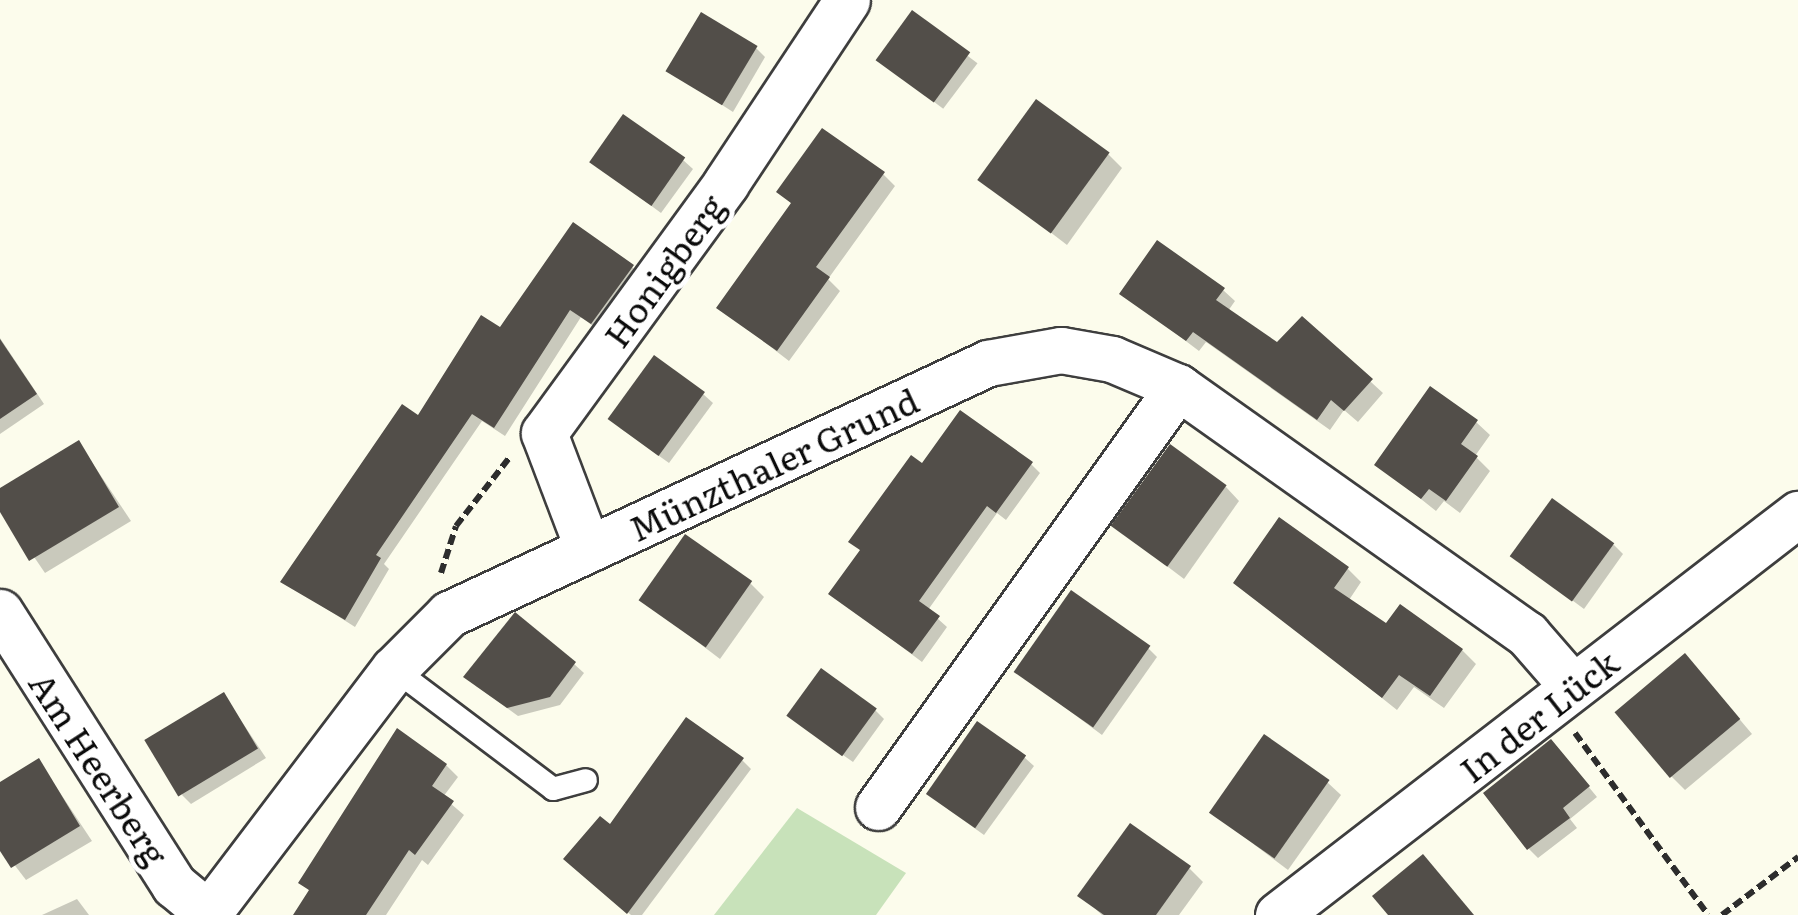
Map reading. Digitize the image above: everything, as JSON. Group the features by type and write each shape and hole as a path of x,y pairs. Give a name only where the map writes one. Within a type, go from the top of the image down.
{"street":[{"name":"Honigberg","path":"544,434 726,183 847,0"},
{"name":"Münzthaler Grund","path":"208,915 394,669 449,614 988,363 1061,350 1112,359 1178,388 1527,634 1563,695"},
{"path":"878,806 1178,388"},
{"path":"544,434 588,550"},
{"name":"In der Lück","path":"1278,915 1798,514"},
{"name":"Am Heerberg","path":"0,612 174,884 208,915"}],"lane":[{"path":"394,669 553,789 586,780"}],"path":[{"path":"449,614 440,568 456,526 512,455 544,434"},
{"path":"1563,695 1708,915"},
{"path":"1722,915 1798,857"}],"green space":[{"path":"797,808 906,873 876,915 714,915"}],"building":[{"path":"912,10 970,52 934,102 876,60"},
{"path":"701,12 758,46 722,105 665,71"},
{"path":"1036,99 1110,152 1051,233 977,180"},
{"path":"623,114 685,158 651,206 589,162"},
{"path":"822,128 885,172 816,267 830,277 777,351 716,308 791,203 776,192"},
{"path":"573,222 634,265 591,324 570,310 494,428 472,414 376,555 381,558 345,620 280,582 402,404 418,415 481,315 500,327"},
{"path":"1157,240 1225,288 1216,300 1277,342 1302,316 1373,379 1344,411 1331,400 1317,420 1193,332 1186,341 1119,294"},
{"path":"0,339 37,394 0,419"},
{"path":"654,355 705,392 659,456 608,419"},
{"path":"1430,386 1478,420 1461,444 1478,456 1446,501 1429,489 1421,499 1374,465"},
{"path":"960,410 1033,462 996,513 987,506 919,601 940,616 912,654 828,594 860,550 848,542 911,455 922,463"},
{"path":"79,440 119,507 29,561 0,512 0,488"},
{"path":"1170,444 1227,485 1167,567 1111,526"},
{"path":"1552,498 1614,543 1572,602 1510,556"},
{"path":"1279,517 1349,567 1334,588 1386,623 1400,604 1463,649 1430,696 1399,675 1382,698 1233,583"},
{"path":"685,534 752,581 706,647 639,600"},
{"path":"1071,590 1150,646 1093,728 1014,672"},
{"path":"515,612 576,662 550,697 507,708 463,677"},
{"path":"1685,653 1740,719 1670,778 1615,712"},
{"path":"821,668 877,709 842,756 786,716"},
{"path":"224,692 258,749 178,796 144,740"},
{"path":"686,717 744,758 627,914 563,859 600,816 610,824"},
{"path":"977,721 1026,755 975,828 926,794"},
{"path":"397,728 447,764 432,786 454,801 415,855 409,850 366,915 293,915 309,890 298,883"},
{"path":"1264,734 1330,780 1274,859 1209,813"},
{"path":"1551,739 1590,786 1563,808 1570,818 1527,850 1483,793"},
{"path":"39,758 80,826 11,868 0,851 0,782"},
{"path":"1130,823 1191,866 1156,915 1104,915 1077,896"},
{"path":"1423,854 1474,915 1388,915 1372,896"}]}
